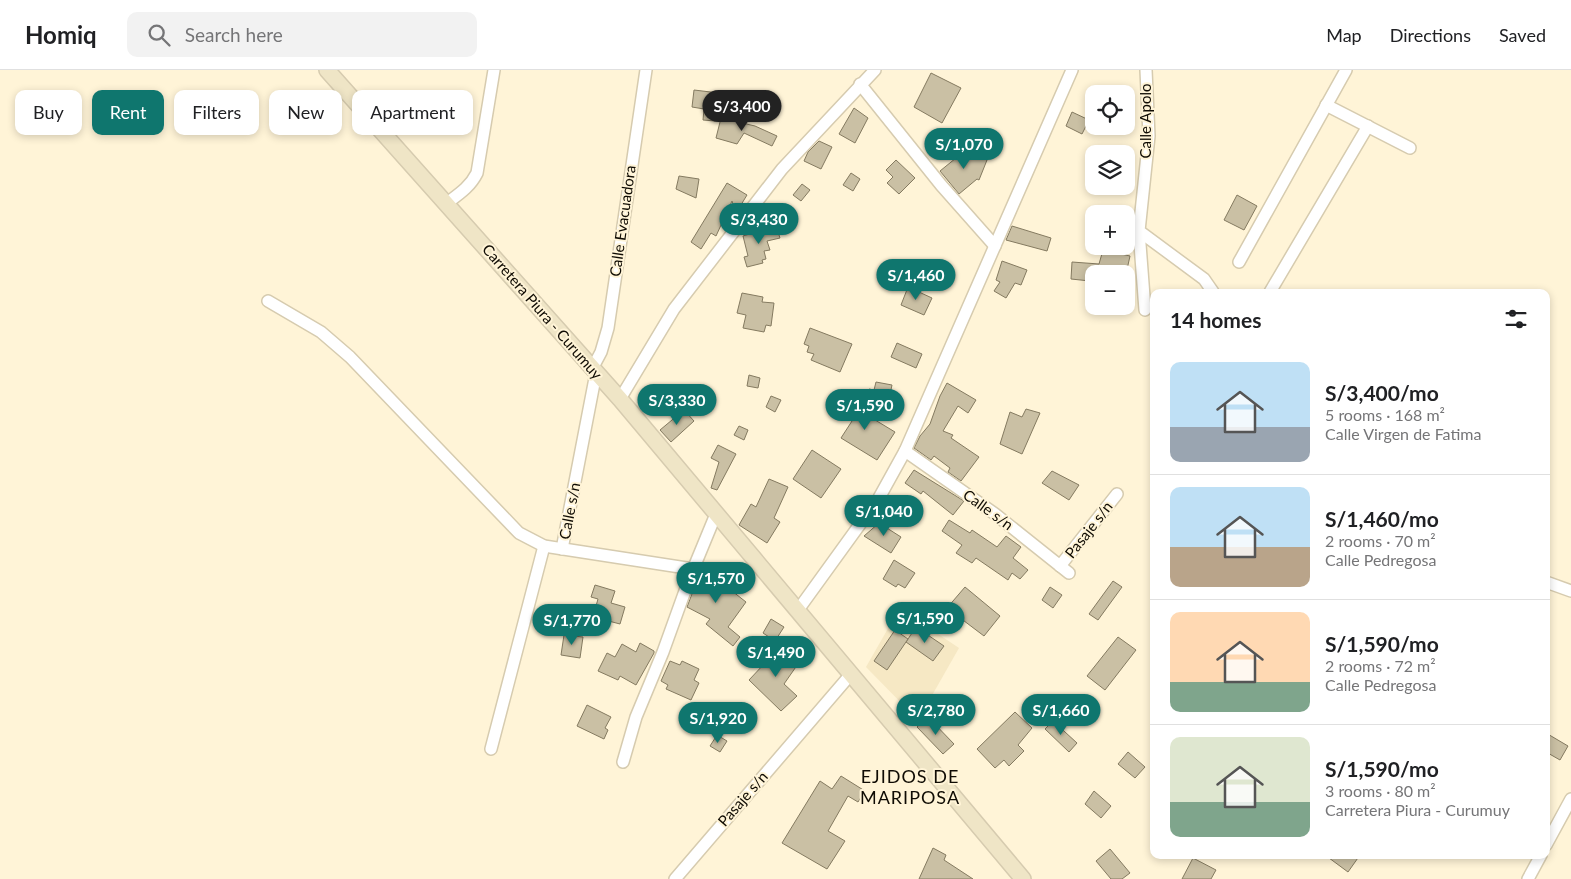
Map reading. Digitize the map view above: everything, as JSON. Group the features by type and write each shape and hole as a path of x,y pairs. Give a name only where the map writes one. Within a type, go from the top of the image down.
{"main road":[{"name":"Carretera Piura - Curumuy","path":"327,70 620,399 1023,879"}],"street":[{"path":"447,203 463,192 477,173 494,70"},
{"name":"Calle Evacuadora","path":"594,371 608,328 646,70"},
{"path":"620,399 674,309 782,169 874,70"},
{"path":"798,610 879,498 905,450 1072,70"},
{"name":"Calle Apolo","path":"1145,310 1139,231 1149,136 1146,70"},
{"path":"1239,262 1346,70"},
{"path":"860,84 941,185 996,246"},
{"path":"1326,105 1410,148"},
{"path":"1272,289 1368,126"},
{"path":"1139,231 1204,279 1211,289"},
{"path":"268,301 321,332 350,357 519,533 544,546 562,549"},
{"name":"Calle s/n","path":"594,371 562,549 693,569"},
{"name":"Calle s/n","path":"905,450 996,514 1065,569"},
{"name":"Pasaje s/n","path":"1065,569 1117,494"},
{"path":"623,762 636,717 664,652 693,569 716,514"},
{"path":"492,749 544,546"},
{"path":"1550,583 1571,591"},
{"name":"Pasaje s/n","path":"675,879 851,674"},
{"path":"1550,838 1571,799"},
{"path":"1528,879 1539,859"}],"shaded area":[{"path":"920,622 959,648 918,720 866,667 890,625"}],"building":[{"path":"931,73 961,88 942,123 914,107"},
{"path":"694,90 719,93 715,121 703,120 704,109 692,107"},
{"path":"854,108 868,118 855,143 839,134"},
{"path":"1072,112 1085,118 1085,128 1082,134 1066,126"},
{"path":"721,118 755,126 777,136 772,146 744,133 737,144 716,138"},
{"path":"819,141 832,147 821,169 804,161 808,152"},
{"path":"960,149 987,160 979,180 977,179 959,194 940,171 956,158"},
{"path":"896,160 915,178 899,194 887,183 893,177 886,170"},
{"path":"851,173 860,179 853,191 843,185"},
{"path":"679,176 699,179 696,198 676,189"},
{"path":"727,183 747,195 736,213 732,201 716,236 711,233 701,249 691,242"},
{"path":"802,184 810,190 801,201 793,195"},
{"path":"1237,195 1257,206 1244,230 1224,220"},
{"path":"776,226 780,238 767,241 770,250 764,251 766,259 762,260 763,263 747,267 744,257 748,256 743,236"},
{"path":"1012,226 1051,238 1047,251 1006,240"},
{"path":"1102,255 1130,256 1128,265 1085,265 1085,280 1071,279 1072,262 1099,264"},
{"path":"1002,261 1027,270 1021,285 1015,283 1006,298 994,291 1000,282 996,280"},
{"path":"908,287 932,298 924,315 901,305"},
{"path":"742,293 763,297 762,302 774,303 771,326 766,325 764,332 743,328 746,315 737,313"},
{"path":"810,328 852,344 840,372 811,360 814,354 807,352 809,346 804,344"},
{"path":"897,343 922,354 916,368 891,357"},
{"path":"749,375 760,378 758,388 747,386"},
{"path":"876,382 892,385 887,408 866,404 869,389 874,390"},
{"path":"947,383 976,400 968,413 958,406 943,431 953,435 951,438 979,457 961,481 948,472 950,468 934,456 931,460 914,448 920,436 930,424"},
{"path":"771,396 781,400 775,412 766,407"},
{"path":"842,400 895,432 877,460 841,438 852,421 835,411"},
{"path":"1026,409 1040,413 1022,454 1000,444 1010,412 1022,417"},
{"path":"684,410 694,421 671,442 660,430"},
{"path":"739,426 748,430 744,440 734,435"},
{"path":"718,445 736,454 717,490 711,488 719,462 711,458"},
{"path":"812,450 841,469 821,498 793,479"},
{"path":"914,470 964,501 953,515 923,491 921,494 905,483"},
{"path":"1052,471 1079,485 1069,500 1042,483"},
{"path":"769,479 788,487 774,518 780,522 767,543 739,525 751,504 756,507"},
{"path":"949,520 970,533 972,530 997,547 1006,536 1021,547 1013,558 1028,570 1020,579 1012,573 1008,580 976,558 972,563 956,553 962,545 942,531"},
{"path":"879,523 901,537 891,553 864,536"},
{"path":"894,560 915,573 905,588 898,584 896,587 883,579"},
{"path":"703,565 716,570 713,576 746,602 728,627 740,637 733,646 706,624 710,619 687,607"},
{"path":"1113,581 1122,587 1098,620 1089,614"},
{"path":"595,585 615,591 611,603 625,607 620,624 601,619 602,615 594,613 598,599 591,597"},
{"path":"965,587 1000,616 984,636 947,608"},
{"path":"1050,587 1062,595 1053,608 1042,600"},
{"path":"771,619 784,627 775,641 763,633"},
{"path":"916,627 944,646 933,661 906,642"},
{"path":"895,630 908,639 887,670 874,661"},
{"path":"564,635 583,637 580,658 561,655"},
{"path":"1118,637 1136,650 1105,690 1087,676"},
{"path":"640,643 654,651 654,653 636,685 620,676 618,680 598,671 607,653 615,657 622,644 636,652"},
{"path":"777,645 800,661 784,684 797,696 781,711 749,680 765,663"},
{"path":"670,661 680,665 682,661 699,669 694,680 699,683 691,700 666,689 668,685 661,681"},
{"path":"587,705 611,717 605,728 608,730 604,739 577,726"},
{"path":"1015,712 1032,728 1018,745 1024,751 1009,766 1004,760 995,768 977,749"},
{"path":"928,717 954,744 943,754 917,727"},
{"path":"1053,721 1077,743 1069,752 1045,729"},
{"path":"717,735 727,741 720,752 710,746"},
{"path":"1550,735 1568,746 1560,760 1550,754"},
{"path":"1128,752 1145,767 1135,778 1118,764"},
{"path":"841,776 865,791 858,802 848,796 828,831 845,841 827,869 782,843 820,781 832,789"},
{"path":"1094,791 1111,806 1101,818 1085,804"},
{"path":"933,848 946,855 944,860 973,879 919,879"},
{"path":"1110,849 1130,873 1122,879 1111,879 1096,861"},
{"path":"1192,859 1216,870 1211,879 1182,879"},
{"path":"1330,859 1357,859 1348,872"}],"district":[{"name":"EJIDOS DE MARIPOSA","path":"910,788"}]}
